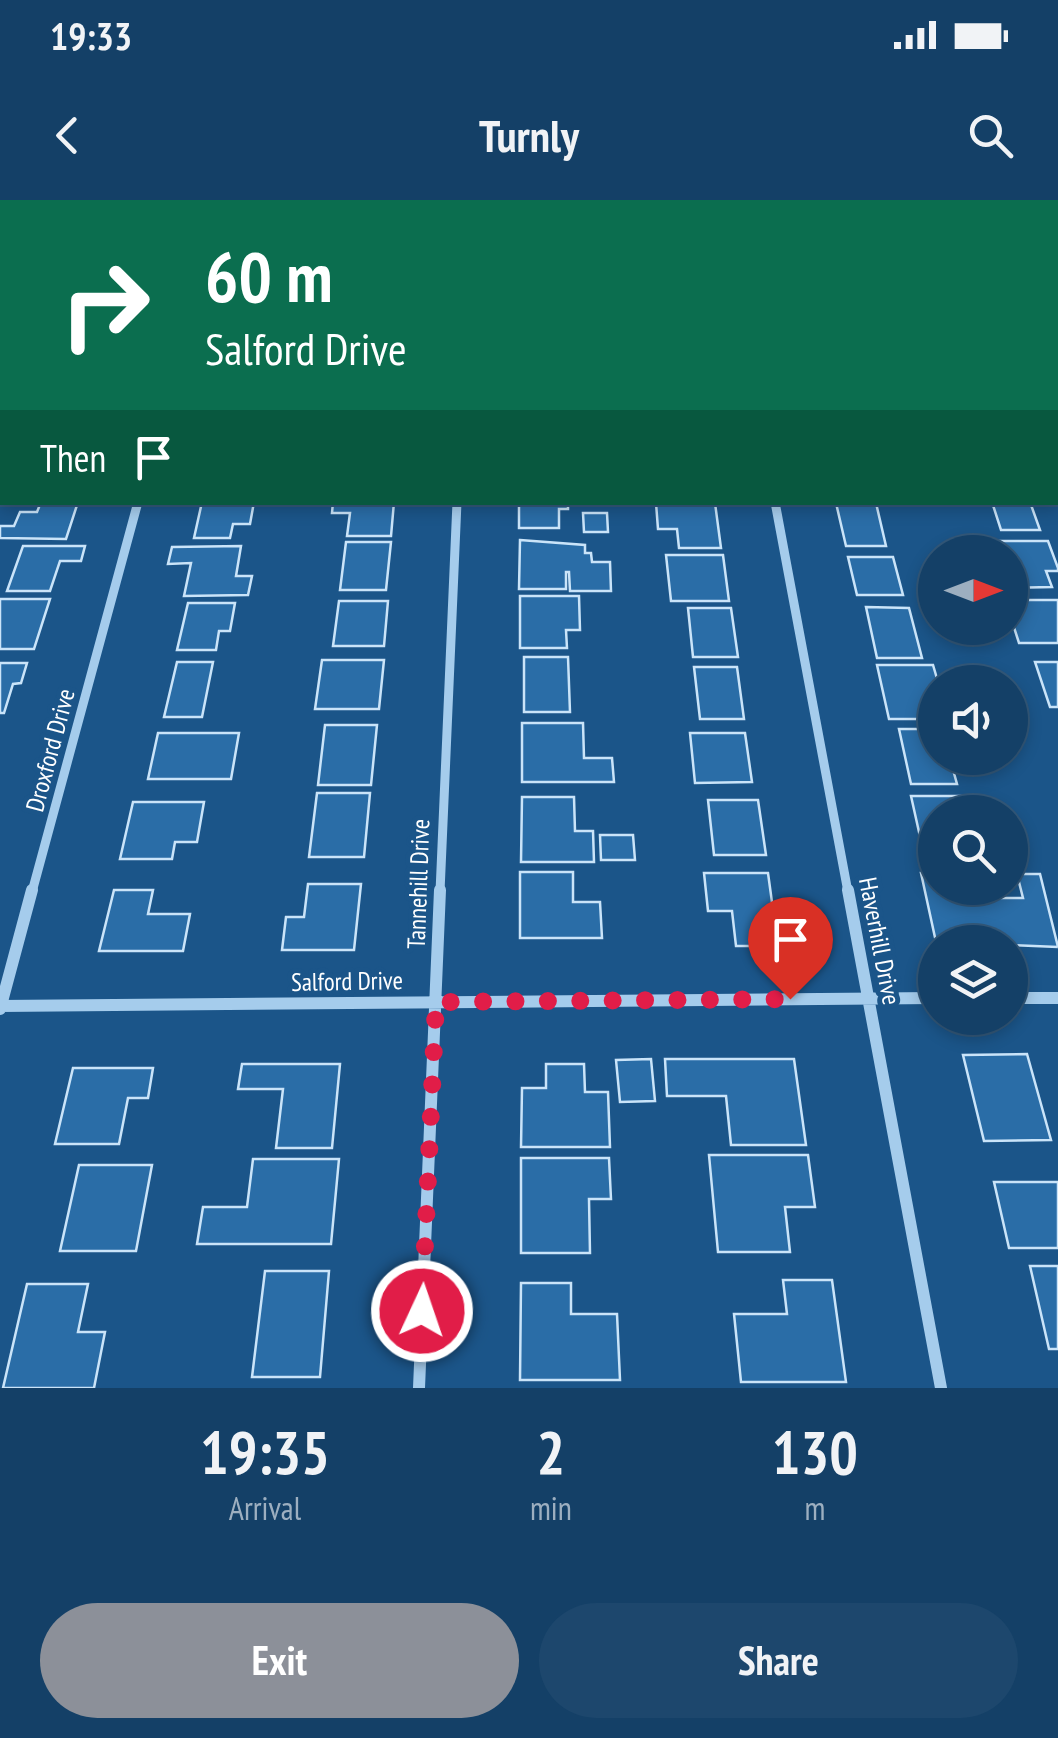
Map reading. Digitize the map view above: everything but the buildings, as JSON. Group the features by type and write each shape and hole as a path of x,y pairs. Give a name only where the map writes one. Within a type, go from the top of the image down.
{"street":[{"name":"Droxford Drive","path":"0,1007 137,505"},
{"name":"Tannehill Drive","path":"419,1388 457,505"},
{"name":"Haverhill Drive","path":"775,505 941,1388"},
{"name":"Salford Drive","path":"0,1007 918,998"},
{"path":"1028,998 1058,998"}],"route":[{"path":"422,1311 436,1002 790,999"}]}
